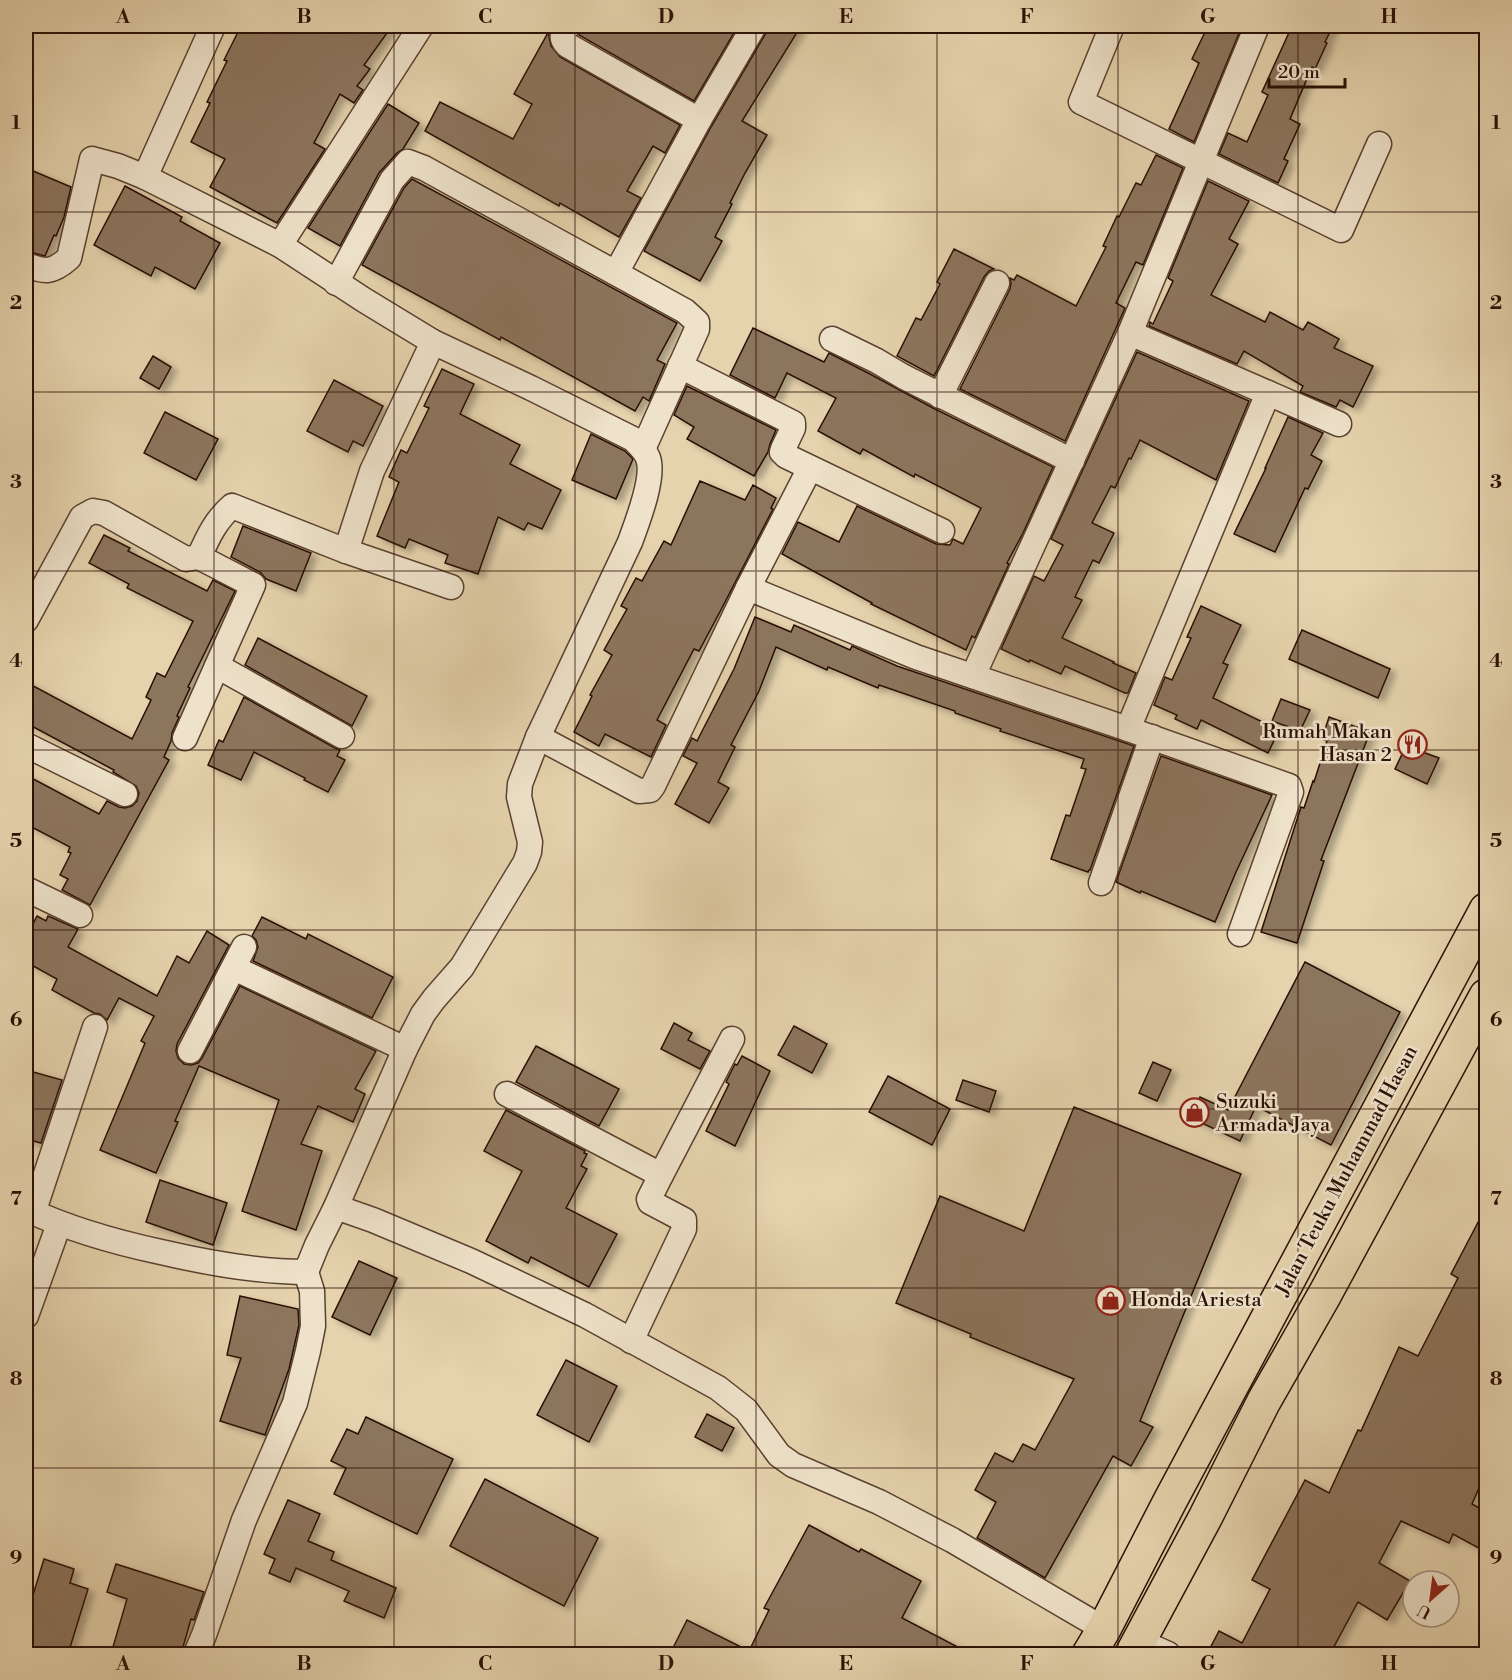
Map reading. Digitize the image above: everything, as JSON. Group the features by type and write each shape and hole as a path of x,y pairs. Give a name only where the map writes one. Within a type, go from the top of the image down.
{"highway":[{"name":"Jalan Teuku Muhammad Hasan","path":"1097,1642 1486,910"},
{"name":"Jalan Teuku Muhammad Hasan","path":"1146,1650 1205,1518 1264,1401 1325,1294 1486,996"},
{"path":"1170,1501 1205,1518"}],"street":[{"path":"146,177 213,26"},
{"path":"280,245 421,26"},
{"path":"568,26 562,38 567,45 699,120"},
{"path":"616,273 699,120 754,26"},
{"path":"1112,26 1081,102 1341,230 1379,144"},
{"path":"973,676 1130,333 1257,26"},
{"path":"26,265 42,270 57,268 69,258 92,159 118,166 146,177 280,245 336,283 433,342 531,388 633,440 643,449 649,460 650,471 639,518 630,542 538,737 519,784 519,797 530,842 525,863 462,967 423,1014 405,1049 306,1272 312,1291 313,1326 295,1403 244,1520 196,1654"},
{"path":"336,283 392,180 408,162 424,168 685,311 697,322 696,329 643,449"},
{"path":"940,396 997,283"},
{"path":"1130,333 1339,423"},
{"path":"832,339 940,396 1072,461"},
{"path":"346,551 372,471 433,342"},
{"path":"680,366 793,423 782,452 786,456 942,531"},
{"path":"1128,729 1268,393"},
{"path":"538,737 639,791 650,790 748,588 810,468"},
{"path":"199,557 221,516 232,506 346,551 451,587"},
{"path":"26,620 82,517 93,511 104,513 186,560 199,557 253,585 185,738"},
{"path":"748,588 916,657 1286,784 1291,789 1240,933"},
{"path":"217,666 342,736"},
{"path":"1101,883 1152,737"},
{"path":"26,746 125,794"},
{"path":"26,889 80,915"},
{"path":"190,1051 239,957 405,1049"},
{"path":"95,1027 29,1211 59,1224 117,1242 206,1262 275,1272 306,1272"},
{"path":"631,1341 684,1229 684,1220 653,1204 649,1199 732,1039"},
{"path":"507,1094 661,1175"},
{"path":"336,1207 471,1261 585,1315 718,1388 746,1410 779,1455 793,1465 879,1502 952,1540 1097,1642"},
{"path":"26,1316 59,1224"}],"building":[{"path":"241,26 392,26 364,65 370,69 357,86 363,90 354,103 340,94 314,143 325,149 277,223 210,187 225,159 191,142 227,61 224,60"},
{"path":"582,26 738,26 694,101 579,35"},
{"path":"768,26 801,26 742,121 767,135 730,203 732,204 715,237 722,241 700,281 644,251"},
{"path":"1208,26 1242,26 1194,142 1169,129 1199,63 1192,59"},
{"path":"1292,26 1333,26 1315,69 1312,67 1290,119 1300,124 1284,159 1288,161 1278,183 1219,154 1228,133 1247,142 1268,95 1262,92"},
{"path":"549,31 551,46 560,57 680,125 665,153 653,146 627,191 641,198 619,237 425,131 440,102 513,139 532,104 514,94"},
{"path":"388,104 419,123 403,149 379,173 340,246 308,228"},
{"path":"1156,155 1183,168 1143,265 1136,262 1116,303 1125,308 1065,441 960,389 1010,289 1010,278 1014,280 1017,275 1076,306 1106,247 1103,246 1117,216 1119,217 1136,183 1141,185"},
{"path":"26,168 71,187 64,217 45,256 26,251"},
{"path":"412,179 677,323 657,360 665,364 649,401 643,397 635,411 501,337 500,340 362,265 404,188"},
{"path":"1208,181 1249,201 1229,239 1238,244 1211,295 1265,322 1270,312 1303,330 1308,322 1339,339 1334,348 1373,366 1353,407 1340,400 1336,407 1300,392 1303,386 1244,351 1237,364 1149,326 1150,322 1153,324 1173,281 1168,278"},
{"path":"125,186 182,217 180,221 220,243 195,289 155,267 151,276 94,245"},
{"path":"954,249 994,269 984,277 934,376 897,356 916,318 921,320 940,284 937,282"},
{"path":"753,328 824,362 829,353 933,408 1053,467 1007,563 1009,564 975,638 972,636 966,650 871,604 782,554 798,522 839,542 857,506 936,544 950,545 953,539 963,544 981,508 915,474 914,477 863,449 860,454 818,431 836,398 787,373 775,398 730,375"},
{"path":"1137,352 1249,401 1216,480 1140,440 1115,488 1111,486 1092,523 1114,533 1099,563 1093,560 1075,597 1082,600 1062,638 1136,673 1128,693 1125,693 1065,666 1061,674 1001,649 1034,576 1044,581 1063,545 1051,539"},
{"path":"153,356 171,367 159,389 140,378"},
{"path":"442,369 474,384 460,414 520,445 510,464 561,490 542,529 528,523 524,530 498,517 478,574 445,563 448,555 409,539 405,548 377,536 399,482 389,477 401,450 407,453 429,408 424,406"},
{"path":"334,380 383,406 363,446 353,441 348,452 307,431"},
{"path":"687,386 776,430 768,452 754,476 687,439 694,427 674,415"},
{"path":"165,412 218,439 196,480 144,453"},
{"path":"1288,417 1323,433 1311,455 1322,461 1308,489 1305,488 1275,552 1234,534"},
{"path":"591,434 625,451 633,459 616,499 572,480"},
{"path":"700,481 745,500 753,485 776,498 771,508 773,509 699,651 694,649 657,720 666,725 651,757 605,734 599,746 574,732 592,696 590,695 612,655 604,650 627,609 621,606 636,578 642,581 664,541 671,545"},
{"path":"243,526 311,553 296,591 266,579 260,572 231,557"},
{"path":"104,535 130,548 128,551 207,591 213,580 235,591 188,687 190,688 177,716 179,717 164,757 169,760 90,905 62,890 68,879 60,875 71,853 68,852 70,847 26,824 26,775 99,814 107,801 119,807 132,806 137,801 139,793 136,786 113,772 114,770 26,723 26,682 132,739 151,700 146,697 157,673 165,677 193,621 127,588 129,584 89,563"},
{"path":"1201,606 1241,625 1223,663 1228,665 1213,698 1279,730 1268,753 1201,720 1197,729 1175,719 1177,715 1154,705 1165,677 1172,680 1191,638 1187,637"},
{"path":"755,617 791,632 794,625 850,650 852,646 897,666 1134,746 1090,870 1088,872 1051,859 1066,815 1070,816 1086,769 1081,768 1084,759 1000,731 1001,729 955,713 955,711 879,685 878,688 828,667 827,670 776,647 759,691 731,745 735,747 718,782 729,788 709,823 675,804 697,763 683,756 692,738 697,741 734,669"},
{"path":"1302,630 1390,669 1378,698 1289,659"},
{"path":"258,638 367,696 352,726 245,665"},
{"path":"244,697 340,750 337,756 345,760 328,792 254,752 241,780 208,765 219,740 223,742"},
{"path":"1281,699 1310,710 1300,731 1272,721"},
{"path":"1329,717 1370,732 1321,860 1324,861 1297,943 1261,932 1301,807 1304,808 1327,741 1322,739"},
{"path":"1406,746 1439,758 1427,784 1395,769"},
{"path":"1161,756 1272,795 1215,922 1116,882"},
{"path":"37,916 46,921 48,916 78,929 68,947 157,996 177,956 189,963 207,931 229,945 177,1044 178,1058 184,1064 198,1063 202,1058 240,986 376,1051 355,1089 365,1094 353,1122 318,1106 301,1144 322,1151 296,1230 242,1211 279,1100 199,1066 156,1173 100,1150 145,1043 141,1041 154,1016 119,998 107,1020 100,1014 52,990 57,979 26,962 26,918 34,922"},
{"path":"262,917 306,939 308,934 393,977 372,1018 253,961 258,947 252,936"},
{"path":"1305,962 1400,1012 1331,1145 1256,1106 1240,1141 1191,1118 1200,1097 1228,1110"},
{"path":"674,1023 692,1033 688,1040 710,1051 700,1069 661,1049"},
{"path":"794,1026 827,1044 812,1073 778,1055"},
{"path":"536,1046 619,1089 599,1126 516,1082"},
{"path":"742,1056 770,1071 735,1146 706,1131 729,1084 726,1082"},
{"path":"1153,1062 1171,1070 1157,1101 1139,1093"},
{"path":"26,1070 62,1080 41,1143 26,1139"},
{"path":"888,1076 950,1109 932,1145 869,1112"},
{"path":"963,1080 996,1091 989,1112 956,1100"},
{"path":"1074,1107 1241,1174 1140,1421 1153,1427 1131,1466 1113,1456 1045,1578 977,1538 996,1502 975,1490 995,1453 1013,1462 1023,1444 1035,1450 1074,1379 970,1337 971,1334 896,1303 940,1196 1024,1231"},
{"path":"506,1110 587,1154 581,1166 587,1169 566,1208 617,1234 589,1287 531,1257 528,1263 486,1241 522,1171 484,1151"},
{"path":"160,1180 227,1203 213,1245 146,1222"},
{"path":"1486,1207 1486,1472 1472,1504 1486,1512 1486,1552 1453,1534 1449,1543 1401,1521 1379,1563 1401,1576 1401,1596 1387,1620 1358,1602 1330,1654 1207,1654 1219,1631 1242,1643 1270,1589 1252,1580 1305,1480 1329,1493 1358,1430 1361,1431 1399,1347 1418,1356 1458,1278 1451,1274"},
{"path":"359,1261 397,1278 370,1335 332,1317"},
{"path":"240,1296 298,1309 299,1325 289,1369 265,1435 220,1421 241,1358 227,1355"},
{"path":"566,1360 617,1386 589,1442 537,1415"},
{"path":"707,1414 734,1428 722,1451 695,1437"},
{"path":"366,1417 453,1459 417,1534 334,1494 346,1468 331,1461 347,1429 358,1434"},
{"path":"485,1479 598,1538 564,1606 450,1546"},
{"path":"288,1500 320,1514 308,1541 334,1552 331,1560 396,1588 384,1618 344,1601 349,1591 296,1568 290,1582 269,1573 275,1559 264,1554"},
{"path":"809,1525 921,1581 902,1618 971,1654 670,1654 687,1620 749,1651 769,1610 764,1608"},
{"path":"44,1559 74,1569 70,1583 88,1589 68,1654 26,1654 26,1618"},
{"path":"116,1564 204,1592 194,1620 191,1619 181,1654 141,1654 113,1647 127,1599 107,1592"}],"place":[{"name":"Rumah Makan Hasan 2","path":"1413,744"},
{"name":"Suzuki Armada Jaya","path":"1195,1113"},
{"name":"Honda Ariesta","path":"1110,1300"}]}
